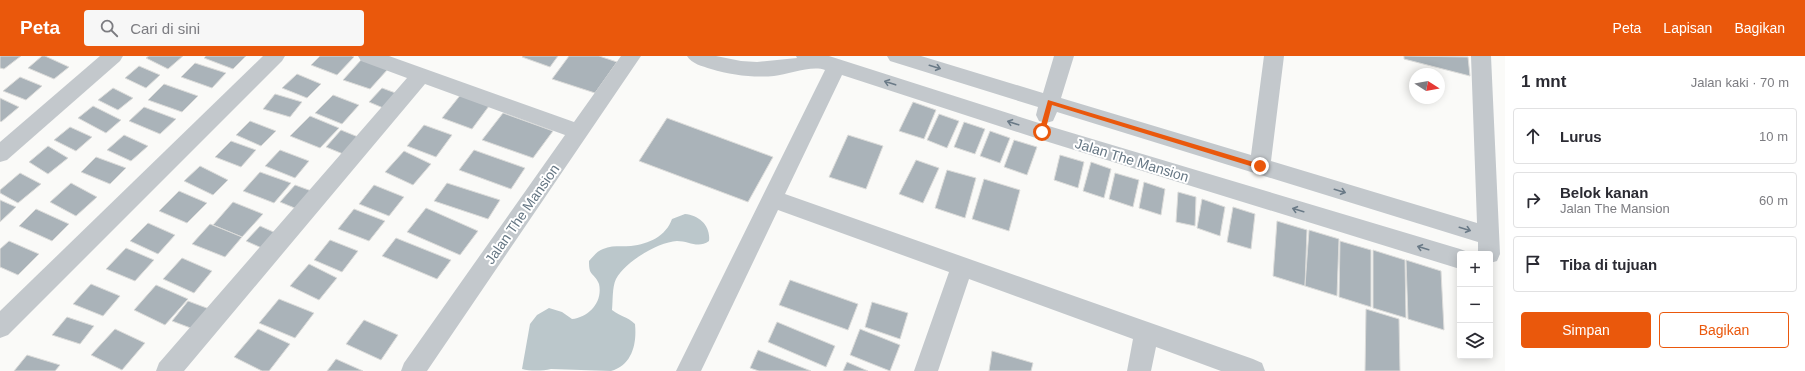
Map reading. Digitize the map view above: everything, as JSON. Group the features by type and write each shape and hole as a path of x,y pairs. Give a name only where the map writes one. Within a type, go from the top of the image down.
{"street":[{"path":"0,154 113,56"},
{"path":"0,327 275,56"},
{"path":"368,56 578,132"},
{"name":"Jalan The Mansion","path":"413,371 631,56"},
{"path":"697,56 726,66 773,70 820,60"},
{"path":"898,56 1260,166 1489,245 1480,56"},
{"path":"1042,132 1064,56"},
{"path":"1260,166 1274,56"},
{"path":"688,371 773,199 820,60"},
{"name":"Jalan The Mansion","path":"820,60 1042,132 1457,259"},
{"path":"168,371 421,75"},
{"path":"773,199 962,266 1146,334 1253,371"},
{"path":"926,371 962,266"},
{"path":"1139,371 1146,334"}],"shaded area":[{"path":"685,214 695,217 703,222 708,231 709,241 697,245 677,241 661,245 634,260 620,273 616,279 613,290 612,310 635,324 634,346 632,353 624,364 611,371 522,369 530,324 537,315 549,308 562,312 572,319 578,318 589,312 597,302 600,291 599,284 590,271 589,265 589,261 595,254 606,248 638,245 650,241 666,230 672,219"}],"building":[{"path":"0,56 21,56 4,69 0,68"},
{"path":"42,56 69,67 54,79 28,68"},
{"path":"149,56 183,56 168,69 146,58"},
{"path":"206,56 246,56 233,69 204,58"},
{"path":"320,56 354,57 337,75 311,65"},
{"path":"558,56 550,67 522,57"},
{"path":"569,56 599,56 617,62 595,93 552,79"},
{"path":"1404,56 1468,57 1470,76 1445,70 1445,68 1439,68 1404,59"},
{"path":"361,60 388,69 370,89 343,80"},
{"path":"195,63 226,73 212,88 181,77"},
{"path":"139,66 160,75 146,88 125,78"},
{"path":"297,74 321,84 307,98 282,88"},
{"path":"20,77 42,86 26,100 3,91"},
{"path":"164,84 198,96 182,112 148,100"},
{"path":"113,88 133,98 118,110 98,100"},
{"path":"382,88 401,95 388,110 369,102"},
{"path":"462,93 492,102 472,129 442,118"},
{"path":"275,94 302,102 290,117 263,109"},
{"path":"333,95 359,105 342,124 315,113"},
{"path":"0,98 19,107 1,122 0,121"},
{"path":"913,102 936,110 924,139 899,131"},
{"path":"93,106 121,120 106,133 78,118"},
{"path":"144,107 176,119 160,134 129,121"},
{"path":"503,113 553,131 533,158 482,140"},
{"path":"939,114 959,121 947,148 927,140"},
{"path":"310,116 339,128 320,148 290,136"},
{"path":"667,118 773,157 748,202 639,161"},
{"path":"250,121 276,131 261,146 236,135"},
{"path":"964,122 985,129 975,154 954,147"},
{"path":"424,125 452,135 436,157 407,146"},
{"path":"70,127 92,137 76,151 54,140"},
{"path":"341,130 363,139 348,156 326,147"},
{"path":"990,131 1010,138 1000,163 980,156"},
{"path":"124,135 148,146 131,161 107,150"},
{"path":"848,135 883,146 866,189 829,177"},
{"path":"1014,140 1037,147 1027,175 1004,167"},
{"path":"231,141 256,150 241,167 215,157"},
{"path":"48,146 68,158 48,174 29,162"},
{"path":"280,150 309,161 295,178 265,166"},
{"path":"474,150 525,168 511,189 459,170"},
{"path":"404,151 431,164 413,185 385,172"},
{"path":"1060,155 1084,162 1078,188 1054,180"},
{"path":"96,157 126,168 110,184 81,172"},
{"path":"916,160 939,168 923,203 899,194"},
{"path":"1091,162 1111,169 1104,198 1083,191"},
{"path":"200,166 228,180 213,195 184,181"},
{"path":"947,170 976,178 965,218 935,208"},
{"path":"260,172 291,183 274,203 243,191"},
{"path":"20,173 41,184 18,203 0,193 0,190"},
{"path":"1115,173 1139,180 1133,207 1109,199"},
{"path":"984,179 1020,190 1009,231 972,219"},
{"path":"1144,182 1165,189 1161,215 1139,208"},
{"path":"71,183 97,197 76,216 50,202"},
{"path":"447,183 500,200 488,219 434,201"},
{"path":"295,185 317,193 302,211 280,202"},
{"path":"374,185 404,197 389,216 359,204"},
{"path":"179,191 207,203 187,223 159,211"},
{"path":"1178,192 1196,197 1195,226 1176,222"},
{"path":"1202,199 1225,207 1220,236 1197,228"},
{"path":"0,200 16,207 0,222"},
{"path":"233,202 263,214 242,237 213,225"},
{"path":"1233,207 1255,214 1251,249 1227,242"},
{"path":"426,208 478,231 460,255 407,232"},
{"path":"36,209 69,224 52,241 19,226"},
{"path":"354,209 385,221 369,241 338,229"},
{"path":"1277,221 1307,230 1305,286 1273,276"},
{"path":"148,223 175,235 158,254 130,241"},
{"path":"210,224 242,237 225,257 192,244"},
{"path":"260,226 278,234 264,249 246,241"},
{"path":"1309,230 1339,239 1337,296 1305,286"},
{"path":"396,238 451,260 437,279 382,256"},
{"path":"330,240 358,251 342,272 314,260"},
{"path":"9,241 39,254 18,275 0,267 0,249"},
{"path":"1340,241 1371,250 1371,307 1339,297"},
{"path":"126,248 154,260 135,281 106,269"},
{"path":"1373,250 1405,260 1406,318 1373,308"},
{"path":"182,258 212,271 194,293 163,279"},
{"path":"1406,260 1441,271 1444,330 1408,319"},
{"path":"309,264 337,278 319,300 290,286"},
{"path":"790,280 858,304 848,330 779,305"},
{"path":"91,284 120,296 103,316 73,304"},
{"path":"156,285 188,299 165,325 134,310"},
{"path":"279,299 314,313 295,338 259,323"},
{"path":"188,301 212,310 196,330 172,321"},
{"path":"872,302 908,313 900,339 865,327"},
{"path":"1366,309 1399,319 1400,371 1365,371"},
{"path":"67,317 94,326 80,344 52,335"},
{"path":"364,320 398,335 381,360 346,344"},
{"path":"777,322 835,346 826,367 768,342"},
{"path":"115,329 145,343 122,370 91,355"},
{"path":"258,329 290,344 269,371 262,371 234,357"},
{"path":"860,329 900,345 890,371 850,355"},
{"path":"758,350 811,371 759,371 750,368"},
{"path":"992,351 1033,363 1031,371 989,371"},
{"path":"27,355 60,365 55,371 14,371"},
{"path":"336,359 363,371 327,371"},
{"path":"847,362 868,371 843,371"}],"route":[{"path":"1042,132 1050,102 1260,166"}]}
